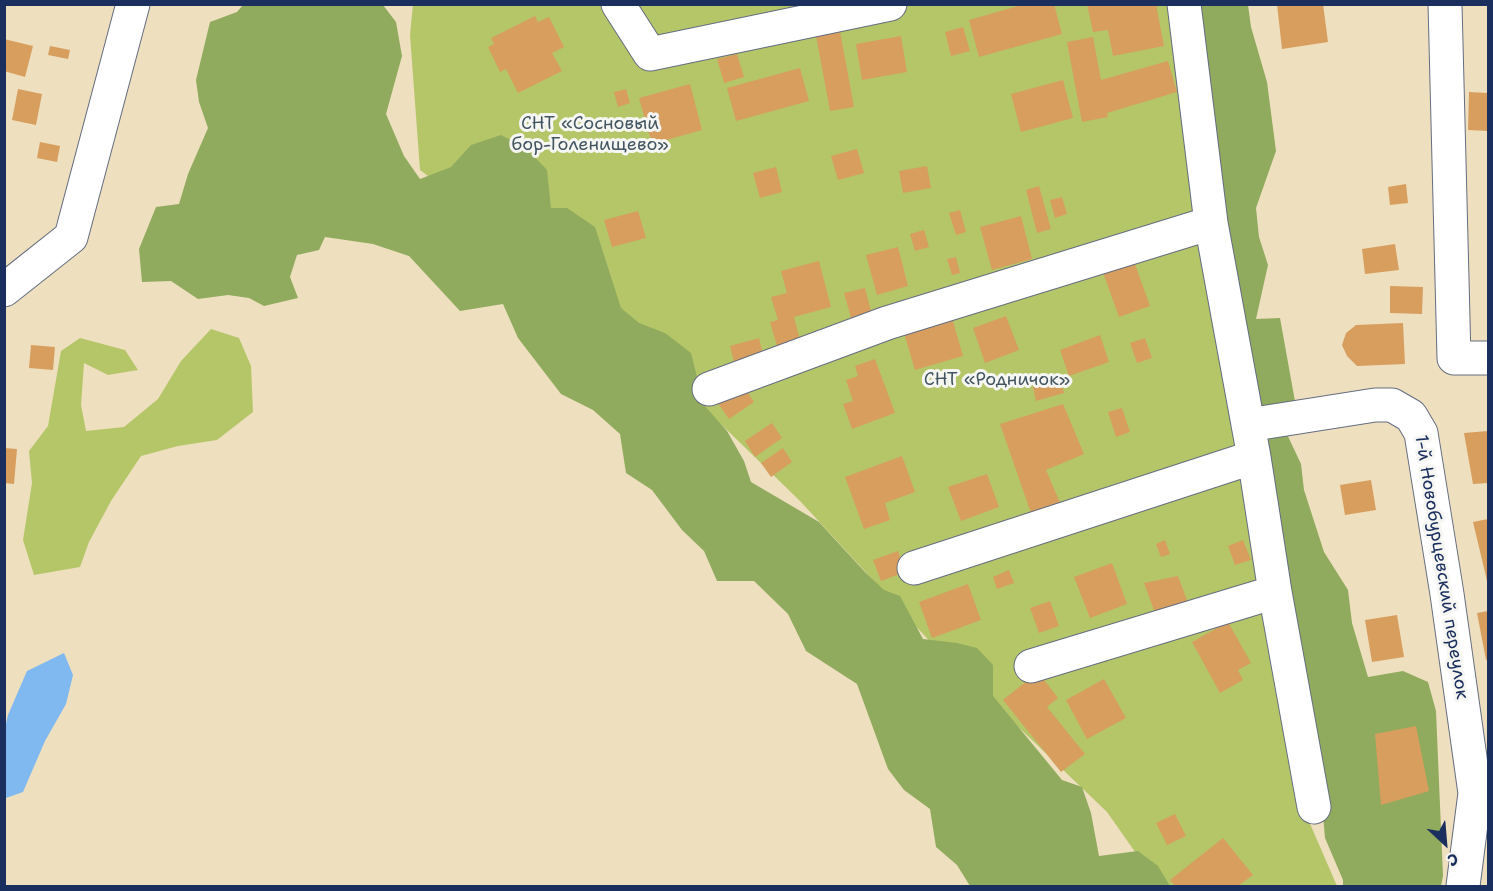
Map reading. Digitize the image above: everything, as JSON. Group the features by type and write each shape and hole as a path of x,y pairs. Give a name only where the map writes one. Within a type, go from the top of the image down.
{"street":[{"path":"4,290 71,237 133,4"},
{"path":"618,4 651,54 890,4"},
{"path":"1184,4 1211,223 1314,807"},
{"path":"1445,4 1454,358 1488,358"},
{"path":"708,388 887,323 1211,223"},
{"name":"1-й Новобурцевский переулок","path":"1248,425 1374,405 1392,405 1411,416 1421,433 1447,594 1475,793 1463,886"},
{"path":"914,568 1254,457"},
{"path":"1031,666 1275,592"}],"green space":[{"name":"СНТ «Родничок»","path":"413,4 1172,5 1301,803 1337,886 1159,886 1107,812 935,647 800,501 693,397 565,279 420,170 410,35"},
{"path":"243,5 383,5 396,22 402,56 386,114 404,156 420,179 451,167 471,145 501,135 526,148 547,170 551,208 567,208 595,227 621,308 639,323 665,333 691,353 704,405 727,431 744,461 751,482 819,522 884,590 900,596 923,639 977,648 993,665 993,696 1062,780 1082,787 1091,813 1099,856 1138,851 1158,866 1170,886 970,886 957,865 936,847 930,809 904,790 888,769 857,684 806,651 788,614 754,581 717,581 704,551 682,530 652,490 626,473 620,434 593,410 561,394 518,338 503,304 460,311 409,256 373,244 325,237 319,250 297,255 290,277 298,298 264,306 249,298 228,295 198,299 171,281 142,282 139,249 156,207 179,204 188,174 208,128 199,102 196,80 210,22 237,12"},
{"path":"1200,5 1248,5 1251,27 1267,82 1276,151 1256,208 1259,237 1268,265 1256,319 1280,318 1296,407 1285,430 1301,464 1304,490 1324,552 1348,590 1352,623 1368,677 1403,671 1428,682 1436,711 1443,876 1441,886 1343,886 1343,880 1325,838 1321,792 1222,197"},
{"path":"211,329 239,338 251,366 253,412 217,440 178,446 141,456 111,501 89,542 80,567 34,575 23,540 32,483 29,451 48,426 61,351 80,338 125,350 138,370 108,375 84,363 81,405 86,431 124,427 158,399 181,361"}],"water":[{"path":"64,653 73,675 66,704 45,741 23,792 6,798 4,732 8,715 27,671"}],"building":[{"path":"1025,4 1054,4 1062,34 979,57 969,20"},
{"path":"1087,4 1156,4 1164,46 1113,56 1108,30 1093,32"},
{"path":"1277,4 1323,4 1328,42 1282,49"},
{"path":"535,16 538,22 549,17 564,47 552,53 562,71 518,93 506,69 500,72 488,47 494,44 491,38"},
{"path":"963,27 970,51 951,56 945,32"},
{"path":"840,31 854,107 830,111 816,36"},
{"path":"901,36 907,72 862,80 856,44"},
{"path":"1093,37 1101,80 1168,61 1177,92 1107,113 1108,117 1082,122 1067,42"},
{"path":"4,39 33,46 25,77 4,71"},
{"path":"50,46 70,50 68,59 48,55"},
{"path":"737,54 744,77 724,83 717,59"},
{"path":"800,68 809,101 736,121 727,88"},
{"path":"1063,80 1073,118 1021,132 1011,94"},
{"path":"690,84 702,130 652,144 639,98"},
{"path":"18,89 42,94 36,125 12,120"},
{"path":"626,89 630,103 618,107 614,92"},
{"path":"1469,92 1488,93 1488,131 1468,130"},
{"path":"40,142 60,146 57,162 37,158"},
{"path":"857,149 864,173 838,180 831,156"},
{"path":"927,166 931,188 903,193 899,171"},
{"path":"776,167 782,192 760,198 753,173"},
{"path":"1406,184 1408,203 1390,205 1388,187"},
{"path":"1039,186 1051,229 1037,233 1026,190"},
{"path":"1062,197 1067,214 1055,218 1050,200"},
{"path":"960,210 966,232 956,235 949,213"},
{"path":"638,211 646,238 612,247 604,220"},
{"path":"1021,216 1032,259 992,270 980,227"},
{"path":"924,230 929,247 915,251 910,234"},
{"path":"1395,244 1399,270 1365,274 1362,249"},
{"path":"898,247 908,286 877,295 866,255"},
{"path":"1131,253 1150,306 1119,317 1100,264"},
{"path":"956,257 960,273 952,275 947,259"},
{"path":"819,261 831,307 794,317 800,340 777,346 770,322 778,320 771,297 787,293 781,271"},
{"path":"1390,286 1423,287 1422,314 1390,313"},
{"path":"865,288 872,315 852,321 844,293"},
{"path":"1006,316 1019,350 985,363 973,328"},
{"path":"952,318 963,356 915,370 904,333"},
{"path":"1403,323 1405,364 1357,366 1347,356 1342,345 1346,333 1356,325"},
{"path":"1100,335 1109,362 1069,376 1060,350"},
{"path":"759,338 763,354 734,362 730,346"},
{"path":"1145,338 1152,358 1137,363 1130,343"},
{"path":"31,345 55,347 53,370 29,368"},
{"path":"875,359 895,413 852,429 843,404 853,401 846,380 858,376 855,366"},
{"path":"1060,377 1064,393 1036,401 1032,383"},
{"path":"738,379 754,402 729,419 713,396"},
{"path":"1063,404 1084,454 1046,470 1061,505 1032,516 1000,424"},
{"path":"1122,408 1130,432 1116,437 1108,412"},
{"path":"772,423 782,438 755,457 745,441"},
{"path":"1488,431 1488,483 1473,484 1464,433"},
{"path":"4,448 17,449 14,484 4,483"},
{"path":"783,448 792,462 771,477 761,463"},
{"path":"902,456 915,492 885,503 890,520 864,529 845,477"},
{"path":"987,474 999,507 961,521 948,487"},
{"path":"1371,480 1376,510 1345,515 1340,485"},
{"path":"1488,519 1488,585 1473,522"},
{"path":"1165,540 1170,554 1161,557 1156,544"},
{"path":"1243,540 1251,560 1235,565 1228,546"},
{"path":"898,551 905,572 881,581 873,560"},
{"path":"1112,563 1127,604 1090,618 1074,577"},
{"path":"1009,570 1014,583 997,589 993,577"},
{"path":"1178,576 1188,603 1155,613 1144,583"},
{"path":"968,584 981,620 932,638 919,602"},
{"path":"1050,601 1059,626 1039,633 1030,608"},
{"path":"1488,611 1488,659 1486,660 1477,613"},
{"path":"1397,615 1404,657 1372,662 1365,620"},
{"path":"1228,622 1251,663 1238,670 1243,680 1220,693 1192,642"},
{"path":"1038,672 1058,698 1047,707 1085,754 1061,772 1003,700"},
{"path":"1104,679 1126,718 1087,739 1066,700"},
{"path":"1416,726 1429,791 1381,805 1375,734"},
{"path":"1175,814 1186,836 1167,845 1156,823"},
{"path":"1223,838 1253,875 1238,886 1175,886 1170,880"}],"park label":[{"name":"СНТ «Сосновый бор-Голенищево»","path":"590,134"}]}
